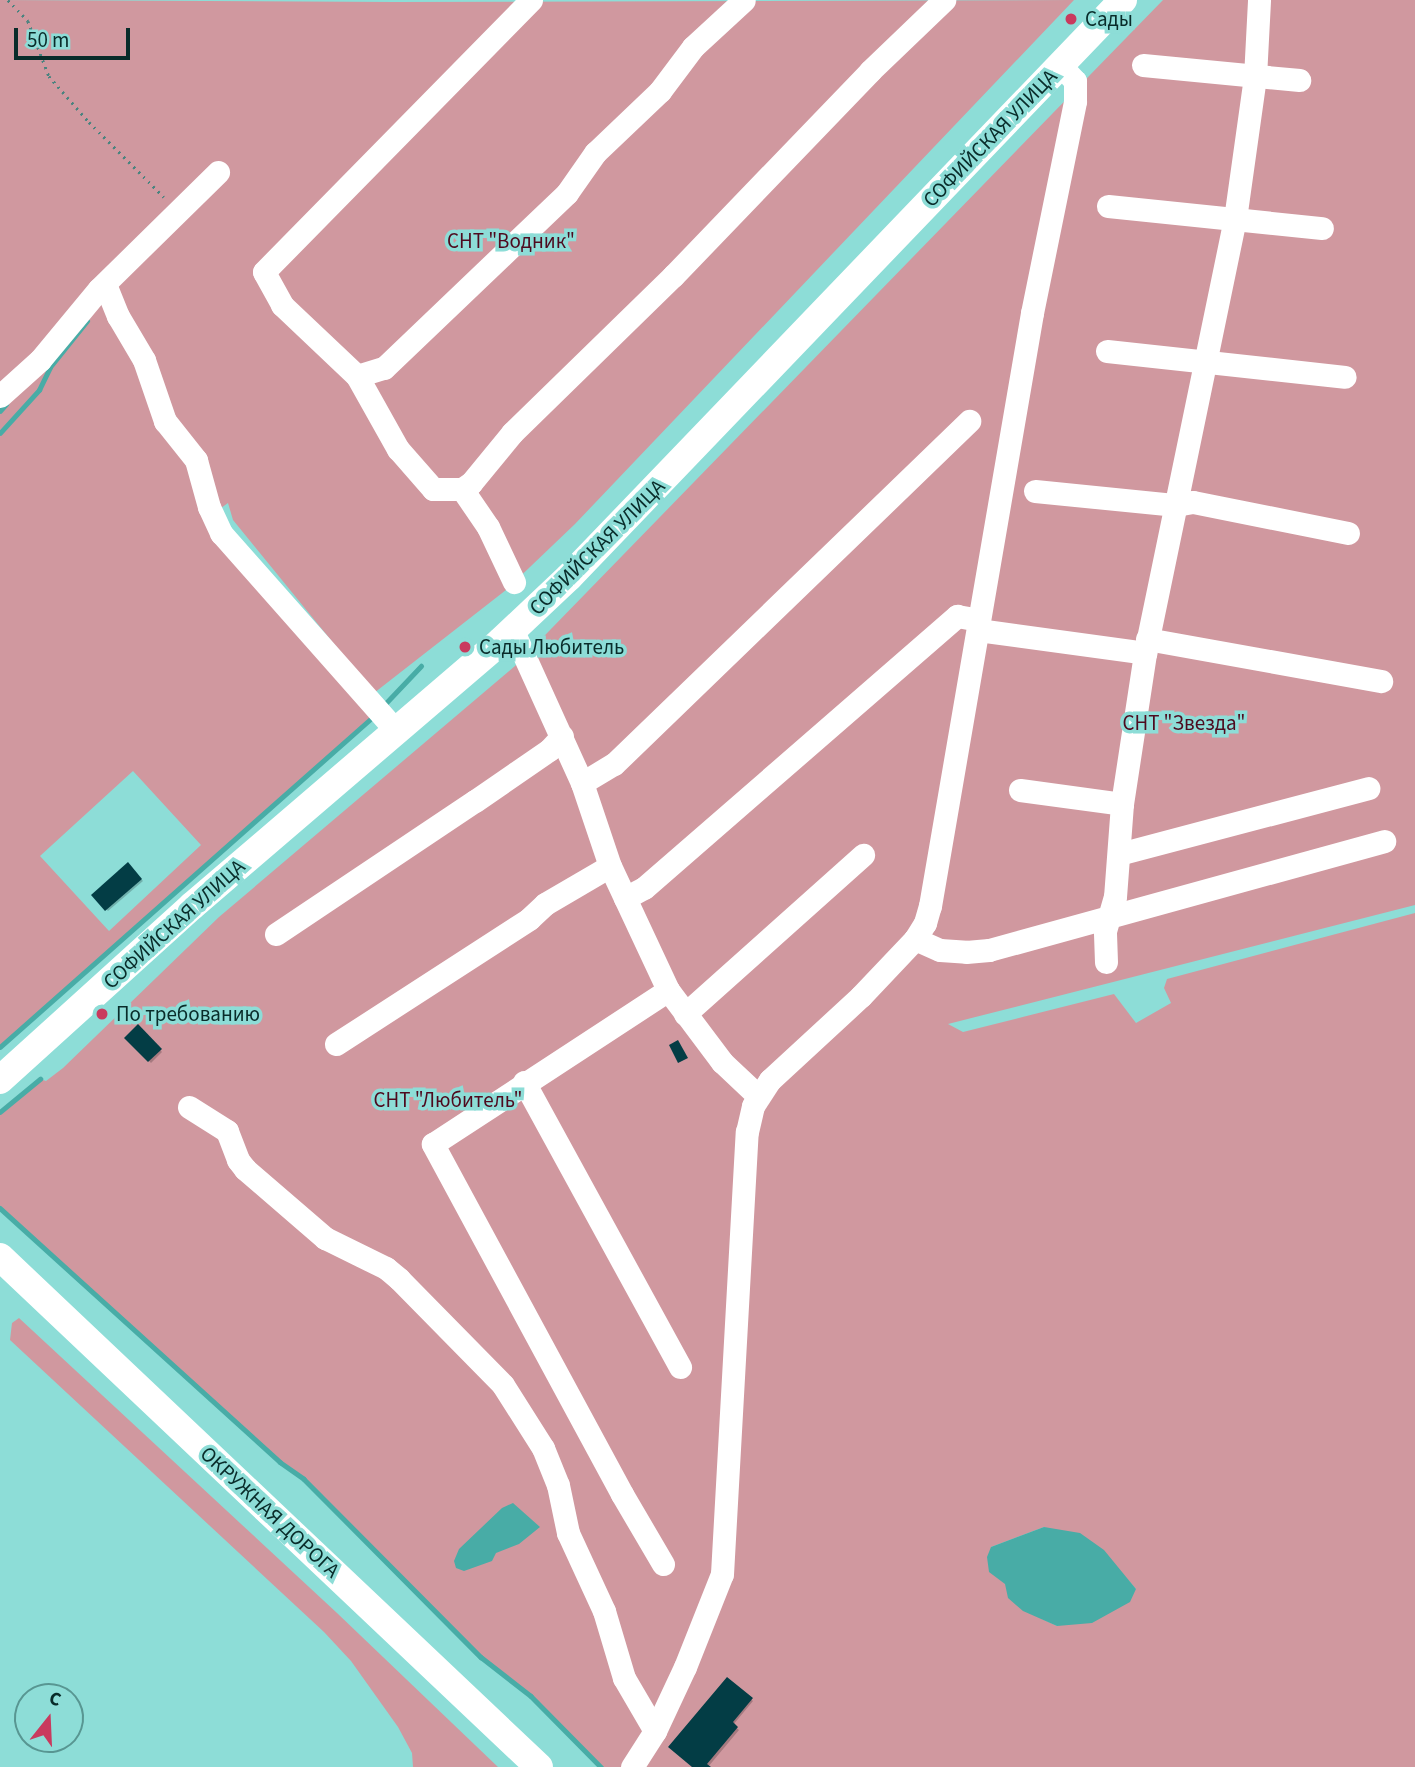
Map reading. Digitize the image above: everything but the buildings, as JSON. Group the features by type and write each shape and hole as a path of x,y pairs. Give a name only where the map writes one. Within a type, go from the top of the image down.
{"main road":[{"name":"СОФИЙСКАЯ УЛИЦА","path":"0,1080 192,906 513,631 569,577 1123,0"},
{"name":"ОКРУЖНАЯ ДОРОГА","path":"0,1257 539,1767"}],"lane":[{"path":"531,0 264,272 282,304 357,376 398,449 433,489 462,489 471,483 512,433 673,276 861,81 944,0"},
{"path":"357,376 384,368 567,193 595,153 660,90 693,47 744,0"},
{"path":"1107,962 1105,931 1115,897 1122,804 1146,646 1235,219 1255,78 1259,0"},
{"path":"632,1767 655,1731 685,1667 722,1574 747,1132 757,1095 861,996 915,939 925,923 930,905 1032,313 1075,101 1075,81 1060,65"},
{"path":"1143,65 1255,78 1269,75 1299,80"},
{"path":"0,396 40,360 105,284 218,172"},
{"path":"1108,206 1322,228"},
{"path":"105,284 118,316 144,360 160,410 196,460 209,507 221,533 396,731"},
{"path":"1107,351 1345,377"},
{"path":"582,783 614,764 969,421"},
{"path":"462,489 488,527 514,582"},
{"path":"1035,491 1175,505 1193,502 1348,533"},
{"path":"625,898 644,888 957,616 978,625 1146,646 1381,681"},
{"path":"513,631 582,783 610,866 668,990 722,1062 757,1095"},
{"path":"276,934 475,802 549,750 562,736"},
{"path":"1119,854 1368,788"},
{"path":"1020,790 1122,804"},
{"path":"915,939 940,950 989,950 1384,841"},
{"path":"685,1014 863,855"},
{"path":"336,1044 529,919 545,904 610,866"},
{"path":"663,1563 622,1494 433,1144 668,990"},
{"path":"524,1082 680,1367"},
{"path":"189,1107 227,1131 238,1160 245,1169 325,1238 386,1268 399,1279 503,1385 543,1448 558,1485 568,1533 604,1611 624,1678 655,1731"}],"path":[{"path":"8,0 29,21 49,76 89,122 165,198 170,219"}],"green space":[{"name":"СНТ \"Водник\"","path":"0,0 1074,0 575,524 506,590 374,693 233,520 228,503 207,518 372,718 0,1047","holes":["133,771 201,845 109,931 40,856"]},
{"path":"1163,0 1415,0 1415,905 948,1024 963,1032 1114,994 1136,1023 1171,1003 1164,988 1167,979 1415,913 1415,1767 601,1767 531,1696 481,1657 304,1479 280,1462 0,1208 0,1112 40,1079 46,1081 63,1068 219,917 515,666","holes":["1044,1527 1123,1574 1136,1589 1057,1626 1042,1619 1005,1584 991,1547"]},
{"path":"19,1318 337,1613 498,1767 413,1767 412,1753 398,1727 351,1661 324,1632 10,1340 12,1323"}],"water":[{"path":"513,1503 540,1527 519,1544 496,1553 492,1561 464,1571 456,1568 454,1561 459,1549 502,1508"},
{"path":"1044,1527 1080,1533 1104,1550 1136,1589 1130,1602 1092,1623 1057,1626 1023,1611 1008,1598 1005,1584 989,1572 987,1557 991,1547"}],"waterway":[{"path":"0,433 39,390 50,367 87,321"},
{"path":"0,411 6,404"},
{"path":"383,706 421,666"},
{"path":"0,1047 375,715"},
{"path":"0,1112 40,1079"},
{"path":"0,1208 280,1462 304,1479 481,1657 531,1696 601,1767"}],"place":[{"name":"Сады","path":"1071,19"},
{"name":"Сады Любитель","path":"465,647"},
{"name":"По требованию","path":"102,1014"}],"park label":[{"name":"СНТ \"Звезда\"","path":"1184,723"},
{"name":"СНТ \"Любитель\"","path":"448,1100"}]}
